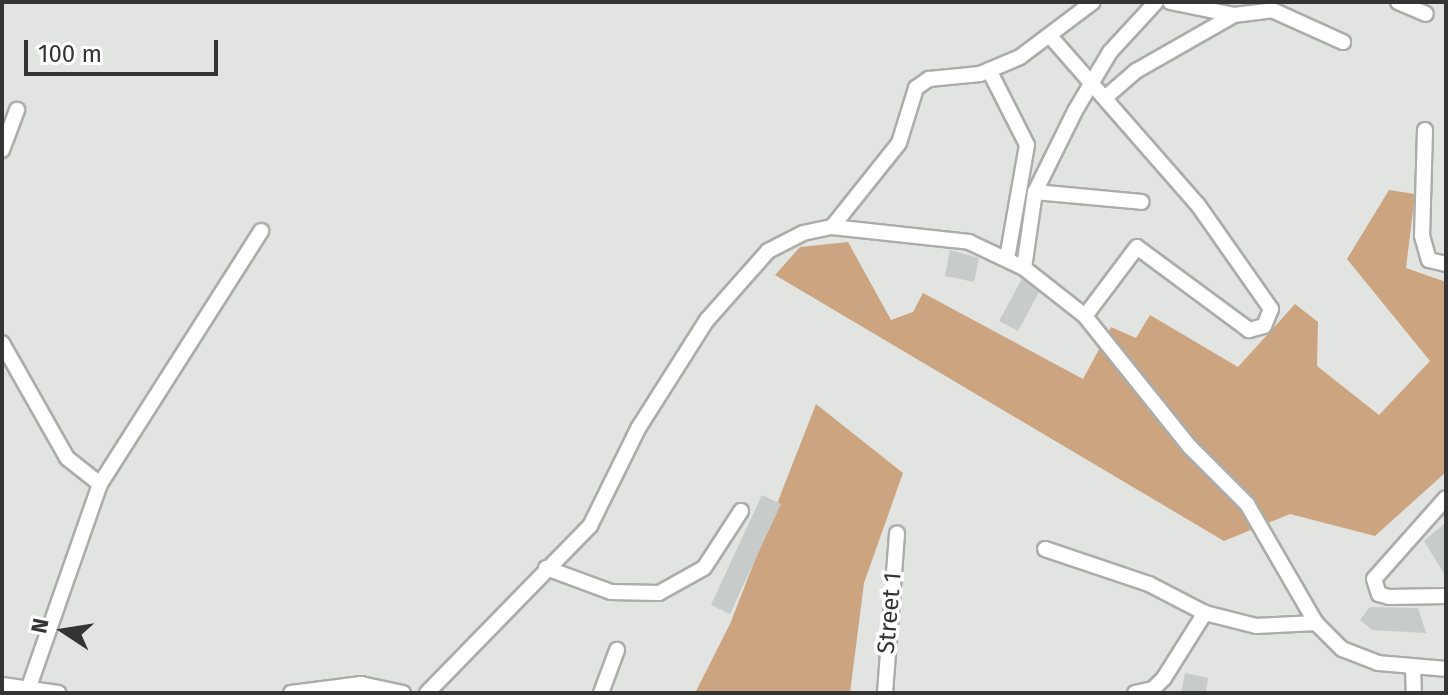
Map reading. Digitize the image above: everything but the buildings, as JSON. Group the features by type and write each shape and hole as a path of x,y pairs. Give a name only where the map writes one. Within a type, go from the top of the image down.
{"street":[{"path":"832,227 899,143 916,88 929,79 989,70 1050,36 1093,2"},
{"path":"1024,268 1035,192 1110,52 1156,2"},
{"path":"1170,2 1234,15"},
{"path":"1398,2 1426,14"},
{"path":"1106,97 1136,71 1234,15 1272,6 1343,42"},
{"path":"1050,36 1198,205 1271,309 1264,326 1249,330 1137,247 1085,316"},
{"path":"989,70 1027,145 1007,259"},
{"path":"2,150 17,110"},
{"path":"1425,130 1422,236 1429,260 1446,264"},
{"path":"1035,192 1142,202"},
{"path":"427,693 590,526 639,427 707,320 768,251 803,233 832,227 969,242 1024,268 1085,316 1190,447 1247,504 1316,623 1342,649 1378,663 1446,669"},
{"path":"28,690 100,484 261,231"},
{"path":"2,343 67,458 100,484"},
{"path":"1445,599 1389,597 1379,594 1374,579 1446,498"},
{"path":"546,568 611,592 659,593 704,568 741,511"},
{"name":"Street 1","path":"885,693 897,533"},
{"path":"1045,549 1149,584 1205,613 1256,626 1316,623"},
{"path":"1135,693 1153,691 1205,613"},
{"path":"601,693 617,650"},
{"path":"1413,668 1414,693"},
{"path":"291,693 361,684 393,691"},
{"path":"2,685 58,693"}],"shaded area":[{"path":"1389,190 1415,194 1406,268 1446,282 1446,472 1375,536 1290,514 1224,541 775,275 800,247 848,242 891,320 913,312 923,293 1083,379 1111,327 1136,338 1150,315 1238,367 1295,304 1318,322 1317,366 1379,415 1430,361 1347,259"},
{"path":"816,404 903,473 864,583 850,693 695,693 730,624"}]}
